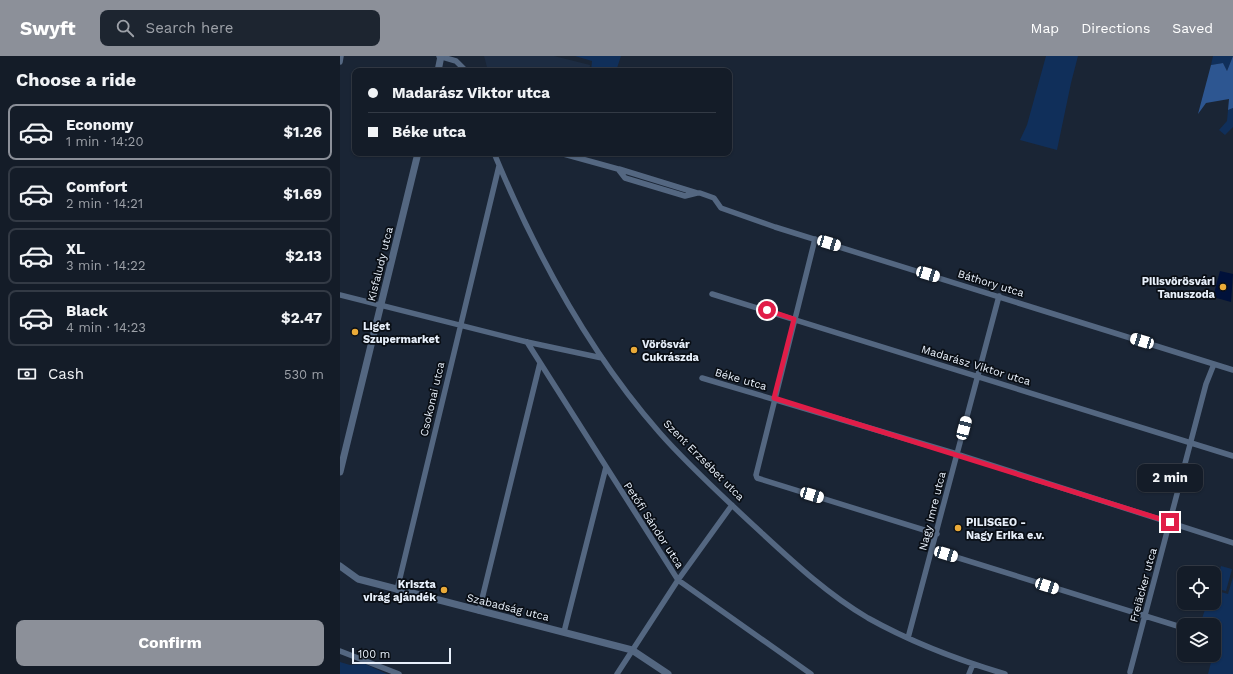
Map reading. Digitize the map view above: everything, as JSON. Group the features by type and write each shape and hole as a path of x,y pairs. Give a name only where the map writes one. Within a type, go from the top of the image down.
{"street":[{"path":"340,62 341,56"},
{"path":"439,68 441,56 456,61 464,68"},
{"name":"Kisfaludy utca","path":"340,472 417,156"},
{"name":"Szent Erzsébet utca","path":"495,156 568,306 602,358 659,432 732,505 802,570 834,595 868,617 908,638 973,664 1005,674"},
{"path":"571,156 697,193"},
{"name":"Csokonai utca","path":"397,590 499,166"},
{"path":"618,169 626,178 685,196 697,193"},
{"name":"Báthory utca","path":"697,193 714,198 721,208 1233,370"},
{"path":"815,239 774,398 756,475 757,478 937,534"},
{"name":"Madarász Viktor utca","path":"712,294 977,375 1233,456"},
{"path":"340,295 527,342 602,358"},
{"name":"Nagy Imre utca","path":"908,638 933,550 998,296"},
{"name":"Petőfi Sándor utca","path":"527,342 678,580 811,674"},
{"path":"479,611 540,363"},
{"name":"Freiäcker utca","path":"1130,672 1206,384 1214,364"},
{"name":"Béke utca","path":"702,378 774,398 957,454 1233,543"},
{"path":"564,632 606,467"},
{"path":"617,674 678,580 732,505"},
{"path":"933,550 1177,626"},
{"name":"Szabadság utca","path":"340,566 358,579 632,650 668,674"},
{"path":"340,651 399,674"},
{"path":"969,674 973,664"}],"shaded area":[{"path":"484,56 554,56 590,65 590,68 487,68"},
{"path":"575,56 621,56 617,68 591,68 592,61"},
{"path":"1046,56 1078,56 1057,150 1020,140 1027,125"},
{"path":"1213,56 1233,56 1227,71 1223,63 1211,65"},
{"path":"1233,56 1233,108 1228,110 1229,99 1206,103 1198,114 1211,65 1223,63 1227,71"},
{"path":"1233,108 1233,127 1225,135 1219,130 1227,121 1228,110"},
{"path":"1220,271 1233,274 1231,302 1213,297"},
{"path":"1221,566 1232,569 1226,591 1221,590"},
{"path":"1233,577 1233,674 1208,674 1211,662 1221,662 1221,618 1202,618 1205,610 1221,610 1221,592 1228,594"},
{"path":"340,662 350,665 365,664 387,674 340,674"}],"place":[{"name":"Pilisvörösvári Tanuszoda","path":"1223,287"},
{"name":"Liget Szupermarket","path":"355,332"},
{"name":"Vörösvár Cukrászda","path":"634,350"},
{"name":"PILISGEO - Nagy Erika e.v.","path":"958,528"},
{"name":"Kriszta virág ajándék","path":"444,590"}],"route":[{"path":"767,310 794,319 774,398 957,454 1170,522"}]}
